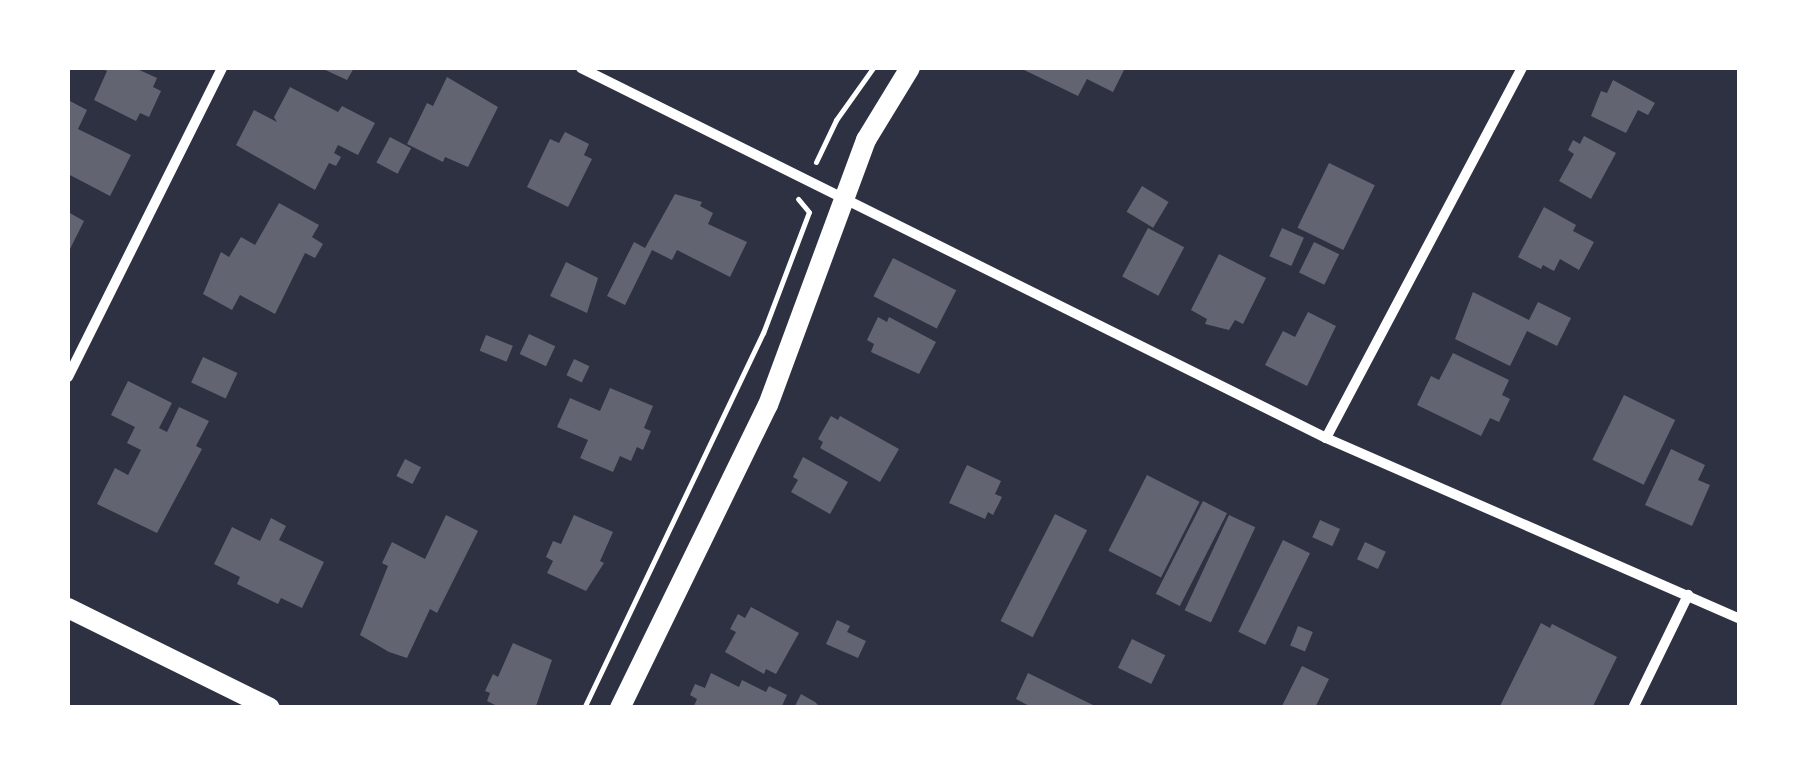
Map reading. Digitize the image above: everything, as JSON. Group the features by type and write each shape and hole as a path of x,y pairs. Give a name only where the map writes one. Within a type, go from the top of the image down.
{"main road":[{"path":"620,708 768,406 866,140 910,68"},
{"path":"68,608 270,708"}],"street":[{"path":"68,377 222,68"},
{"path":"581,68 1326,438 1740,619"},
{"path":"1326,438 1522,68"},
{"path":"1633,708 1688,595"}],"path":[{"path":"823,148 836,120 873,68"},
{"path":"584,708 763,333 810,212 798,200 802,189"}],"building":[{"path":"101,68 135,68 157,78 153,87 161,91 149,117 140,113 136,121 94,100 107,71"},
{"path":"321,68 354,68 347,80"},
{"path":"1020,68 1125,68 1113,92 1087,79 1078,96"},
{"path":"447,77 498,107 468,167 445,157 443,162 407,144 427,103 433,106"},
{"path":"1613,80 1655,103 1648,115 1638,110 1626,133 1591,116 1601,91 1607,93"},
{"path":"290,87 338,112 342,106 375,123 358,155 338,145 334,153 341,157 336,166 329,163 315,190 236,145 254,110 277,122 274,117"},
{"path":"68,100 87,110 78,129 131,155 110,196 68,174"},
{"path":"565,132 589,144 584,155 592,159 568,207 527,187 550,139 559,143"},
{"path":"1584,136 1616,153 1591,199 1559,181 1574,154 1568,150 1573,140 1580,144"},
{"path":"390,137 411,148 398,174 376,163"},
{"path":"1329,163 1375,185 1343,250 1297,228"},
{"path":"1142,186 1169,202 1153,228 1127,212"},
{"path":"675,194 702,202 700,206 713,213 708,224 747,242 730,277 677,250 672,260 652,250 625,305 607,296 634,242 645,248"},
{"path":"279,203 319,225 312,237 323,244 315,258 305,253 275,314 240,295 232,310 203,294 221,252 229,257 241,237 255,245"},
{"path":"1544,207 1576,225 1573,231 1594,242 1579,270 1560,259 1554,271 1543,265 1541,269 1518,257"},
{"path":"68,212 84,221 68,253"},
{"path":"1148,228 1184,247 1158,296 1122,277"},
{"path":"1282,228 1304,238 1291,266 1269,256"},
{"path":"1314,242 1339,254 1324,285 1299,273"},
{"path":"1219,254 1266,278 1243,324 1235,320 1229,330 1205,324 1207,319 1191,310"},
{"path":"893,258 956,290 937,329 873,296"},
{"path":"566,262 598,278 587,313 550,296"},
{"path":"1473,292 1529,320 1538,302 1571,318 1557,346 1527,331 1510,366 1455,339"},
{"path":"1308,312 1336,326 1307,386 1265,365 1283,331 1295,337"},
{"path":"878,317 887,322 889,317 936,342 919,374 871,352 874,344 867,340"},
{"path":"529,334 555,346 546,366 520,354"},
{"path":"486,335 513,346 507,362 480,351"},
{"path":"1453,353 1509,380 1502,395 1510,399 1499,422 1490,418 1481,436 1417,405 1431,376 1439,380"},
{"path":"203,357 237,373 226,398 191,382"},
{"path":"574,359 589,366 582,382 566,375"},
{"path":"128,381 172,403 159,428 167,432 179,407 209,421 196,446 202,449 157,533 97,504 115,468 128,475 141,450 127,443 135,427 111,415"},
{"path":"610,388 653,406 644,428 651,431 643,450 637,447 631,461 620,456 613,472 580,458 588,440 557,427 570,398 600,411"},
{"path":"1624,395 1675,420 1644,485 1592,460"},
{"path":"831,416 838,420 840,416 899,449 880,482 820,448 823,442 818,439"},
{"path":"1671,449 1705,465 1698,480 1710,485 1692,526 1645,505"},
{"path":"803,457 848,482 830,514 791,492"},
{"path":"405,459 421,467 412,484 396,476"},
{"path":"967,465 1001,481 995,494 1002,497 993,515 988,512 985,519 949,503"},
{"path":"1147,475 1200,502 1161,578 1108,551"},
{"path":"1203,501 1227,513 1180,606 1156,594"},
{"path":"1055,514 1087,530 1033,637 1001,621"},
{"path":"446,515 478,531 437,613 430,609 407,658 389,652 360,635 388,566 382,563 392,542 425,559"},
{"path":"574,515 613,532 600,561 604,563 586,591 547,573 553,561 546,557 553,541 561,544"},
{"path":"1229,515 1255,527 1211,622 1185,610"},
{"path":"271,518 286,526 279,540 324,562 302,608 281,598 278,604 237,584 240,577 214,564 232,527 260,541"},
{"path":"1320,520 1340,529 1332,546 1312,537"},
{"path":"1283,540 1310,553 1265,645 1238,632"},
{"path":"1365,542 1386,552 1378,569 1357,559"},
{"path":"751,607 799,633 776,674 766,669 764,674 725,652 736,632 730,629 738,614 745,618"},
{"path":"837,620 850,626 847,632 866,641 858,658 826,644"},
{"path":"1541,623 1550,628 1552,624 1617,657 1592,708 1499,708"},
{"path":"1298,626 1313,632 1305,651 1290,645"},
{"path":"1132,639 1165,655 1151,684 1118,668"},
{"path":"513,643 552,660 536,706 501,708 487,701 490,693 485,691 493,674 498,677"},
{"path":"1302,666 1329,679 1315,708 1281,708"},
{"path":"711,673 739,687 742,680 766,692 769,686 787,695 781,708 693,708 697,699 690,695 695,684 705,688"},
{"path":"1028,673 1099,708 1033,708 1016,699"},
{"path":"801,694 815,702 821,708 794,708"}]}
